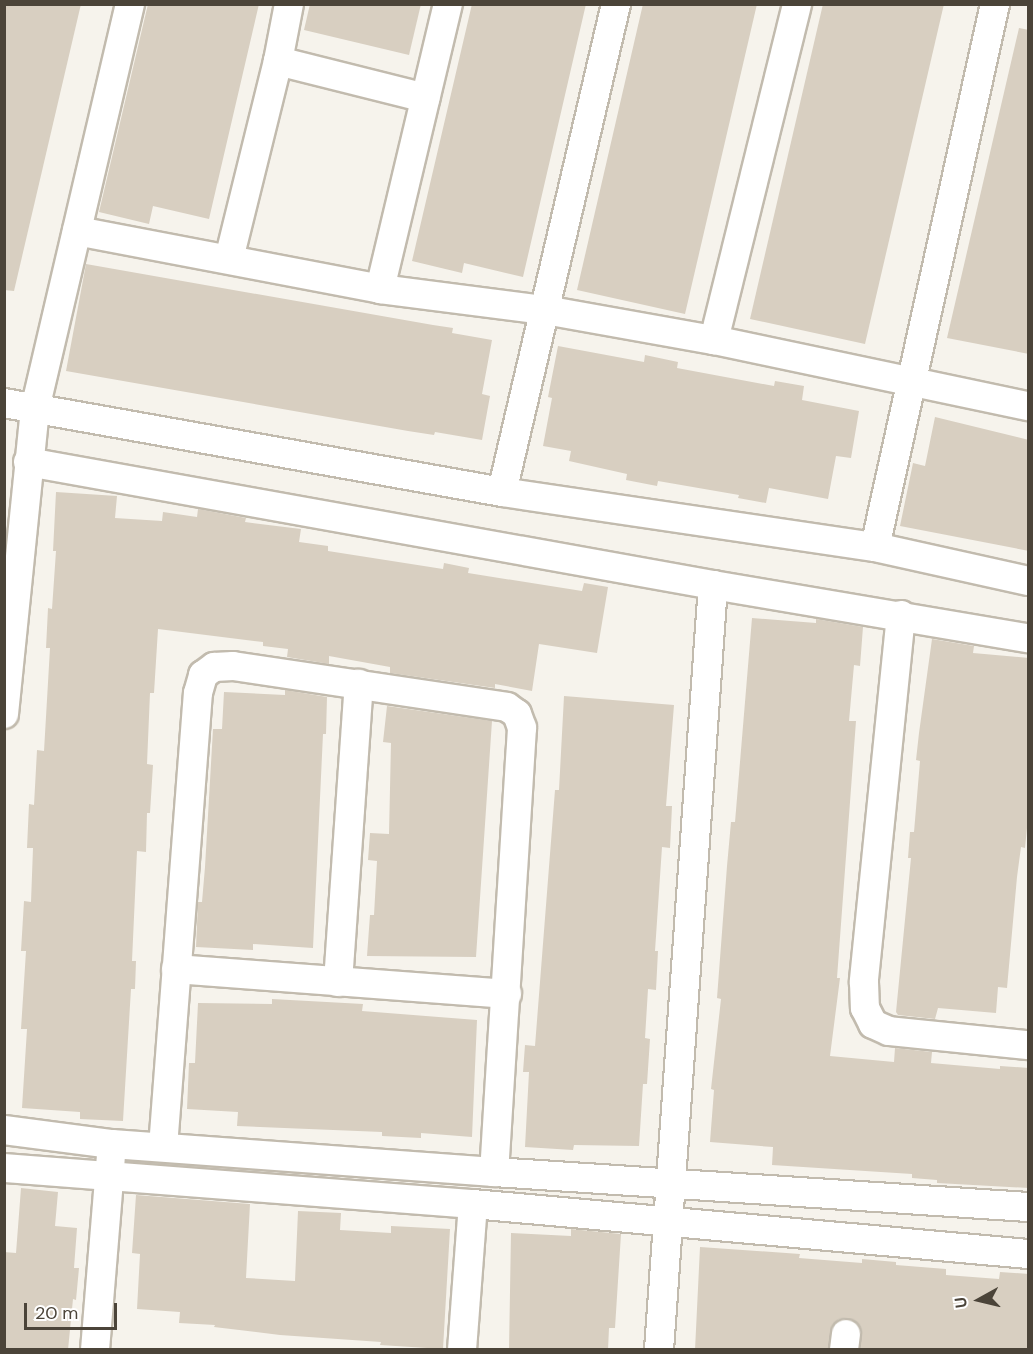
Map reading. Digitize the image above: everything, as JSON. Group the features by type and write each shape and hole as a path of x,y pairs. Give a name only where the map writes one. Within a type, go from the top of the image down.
{"street":[{"path":"4,714 35,409 130,4"},
{"path":"229,259 278,61 289,4"},
{"path":"380,289 448,4"},
{"path":"502,492 616,4"},
{"path":"714,340 797,4"},
{"path":"874,547 995,4"},
{"path":"278,61 425,98"},
{"path":"77,231 380,289 545,310 714,340 1029,406"},
{"path":"4,403 502,492 874,547 1029,581"},
{"path":"28,462 713,585 1029,638"},
{"path":"659,1350 713,585"},
{"path":"901,615 864,982 865,1008 873,1024 889,1031 1028,1040"},
{"path":"163,1147 198,693 203,675 214,667 233,666 507,707 517,714 522,728 494,1172"},
{"path":"338,982 359,684"},
{"path":"176,969 507,994"},
{"path":"4,1130 112,1143 494,1172 1029,1207"},
{"path":"96,1349 112,1143"},
{"path":"4,1168 109,1174 473,1204 1029,1254"},
{"path":"462,1350 473,1204"}],"building":[{"path":"4,4 81,4 14,291 4,290"},
{"path":"148,4 259,4 209,219 153,206 149,224 99,212"},
{"path":"310,4 421,4 409,55 304,30"},
{"path":"472,4 586,4 523,277 464,263 462,273 412,261"},
{"path":"643,4 757,4 685,314 577,290"},
{"path":"823,4 944,4 865,344 750,319"},
{"path":"1019,28 1029,30 1029,354 947,338"},
{"path":"86,264 453,328 452,333 492,340 482,394 490,396 482,440 435,432 434,435 408,431 66,371"},
{"path":"558,346 644,362 645,355 678,362 677,368 774,386 775,381 804,386 802,400 859,411 851,458 836,456 828,499 769,488 766,503 738,498 739,495 658,481 657,486 626,480 627,474 569,461 571,451 543,446 552,398 548,397"},
{"path":"935,417 1029,440 1029,551 900,526 913,463 925,466"},
{"path":"56,492 117,496 115,518 162,521 163,512 197,517 198,509 246,518 245,522 301,529 299,542 328,546 328,551 443,569 444,563 469,568 468,573 582,591 584,583 608,587 597,653 539,644 532,691 495,684 495,688 390,673 390,667 329,656 329,664 287,657 288,649 263,646 263,642 158,629 154,693 150,693 147,764 153,765 150,813 147,813 146,852 137,851 132,961 136,961 135,989 131,989 123,1121 80,1119 80,1112 22,1108 27,1029 21,1029 26,951 21,951 24,901 31,902 33,848 27,848 29,804 34,805 37,750 44,751 50,648 46,648 48,608 52,609 56,551 53,551"},
{"path":"752,618 816,623 816,619 863,627 860,666 854,665 849,721 856,721 837,978 840,978 830,1056 894,1062 895,1048 932,1052 931,1063 1000,1069 1000,1066 1029,1068 1029,1188 937,1183 937,1180 912,1178 912,1174 772,1165 773,1147 710,1142 714,1090 711,1089 721,999 717,998 727,866 731,822 735,822"},
{"path":"932,639 974,646 973,653 1029,658 1029,808 1025,848 1021,847 1017,877 1007,988 998,987 996,1013 938,1008 935,1019 898,1015 896,1012 911,858 908,858 910,832 914,832 920,761 916,760"},
{"path":"285,690 327,697 326,734 323,734 313,948 253,944 253,950 196,947 198,902 202,902 205,867 213,729 222,729 224,692 285,695"},
{"path":"564,696 674,705 666,806 672,806 670,848 662,847 655,951 658,951 656,990 648,989 645,1038 650,1039 647,1084 643,1084 639,1146 574,1145 573,1150 525,1147 529,1072 523,1072 525,1045 535,1046 555,790 559,790"},
{"path":"387,706 492,721 476,957 367,956 370,915 374,915 377,861 368,860 370,833 389,834 391,743 383,742"},
{"path":"272,999 363,1004 362,1011 477,1020 472,1137 421,1133 421,1138 382,1136 382,1132 237,1126 238,1112 187,1109 189,1063 195,1063 198,1003 272,1004"},
{"path":"21,1188 58,1192 55,1226 77,1228 74,1268 79,1268 76,1300 73,1299 68,1350 4,1350 4,1252 16,1253"},
{"path":"136,1195 250,1204 246,1278 295,1281 298,1211 341,1213 340,1230 391,1233 391,1226 450,1229 443,1349 380,1345 381,1342 280,1335 214,1327 215,1325 179,1323 180,1312 137,1309 140,1254 132,1253"},
{"path":"571,1229 621,1234 615,1328 609,1328 608,1350 509,1350 511,1233 571,1236"},
{"path":"700,1247 800,1254 799,1258 862,1263 862,1259 896,1262 896,1265 946,1269 946,1275 999,1279 1000,1272 1029,1274 1029,1350 861,1350 861,1328 855,1321 847,1318 839,1319 833,1325 828,1350 695,1350"}]}
